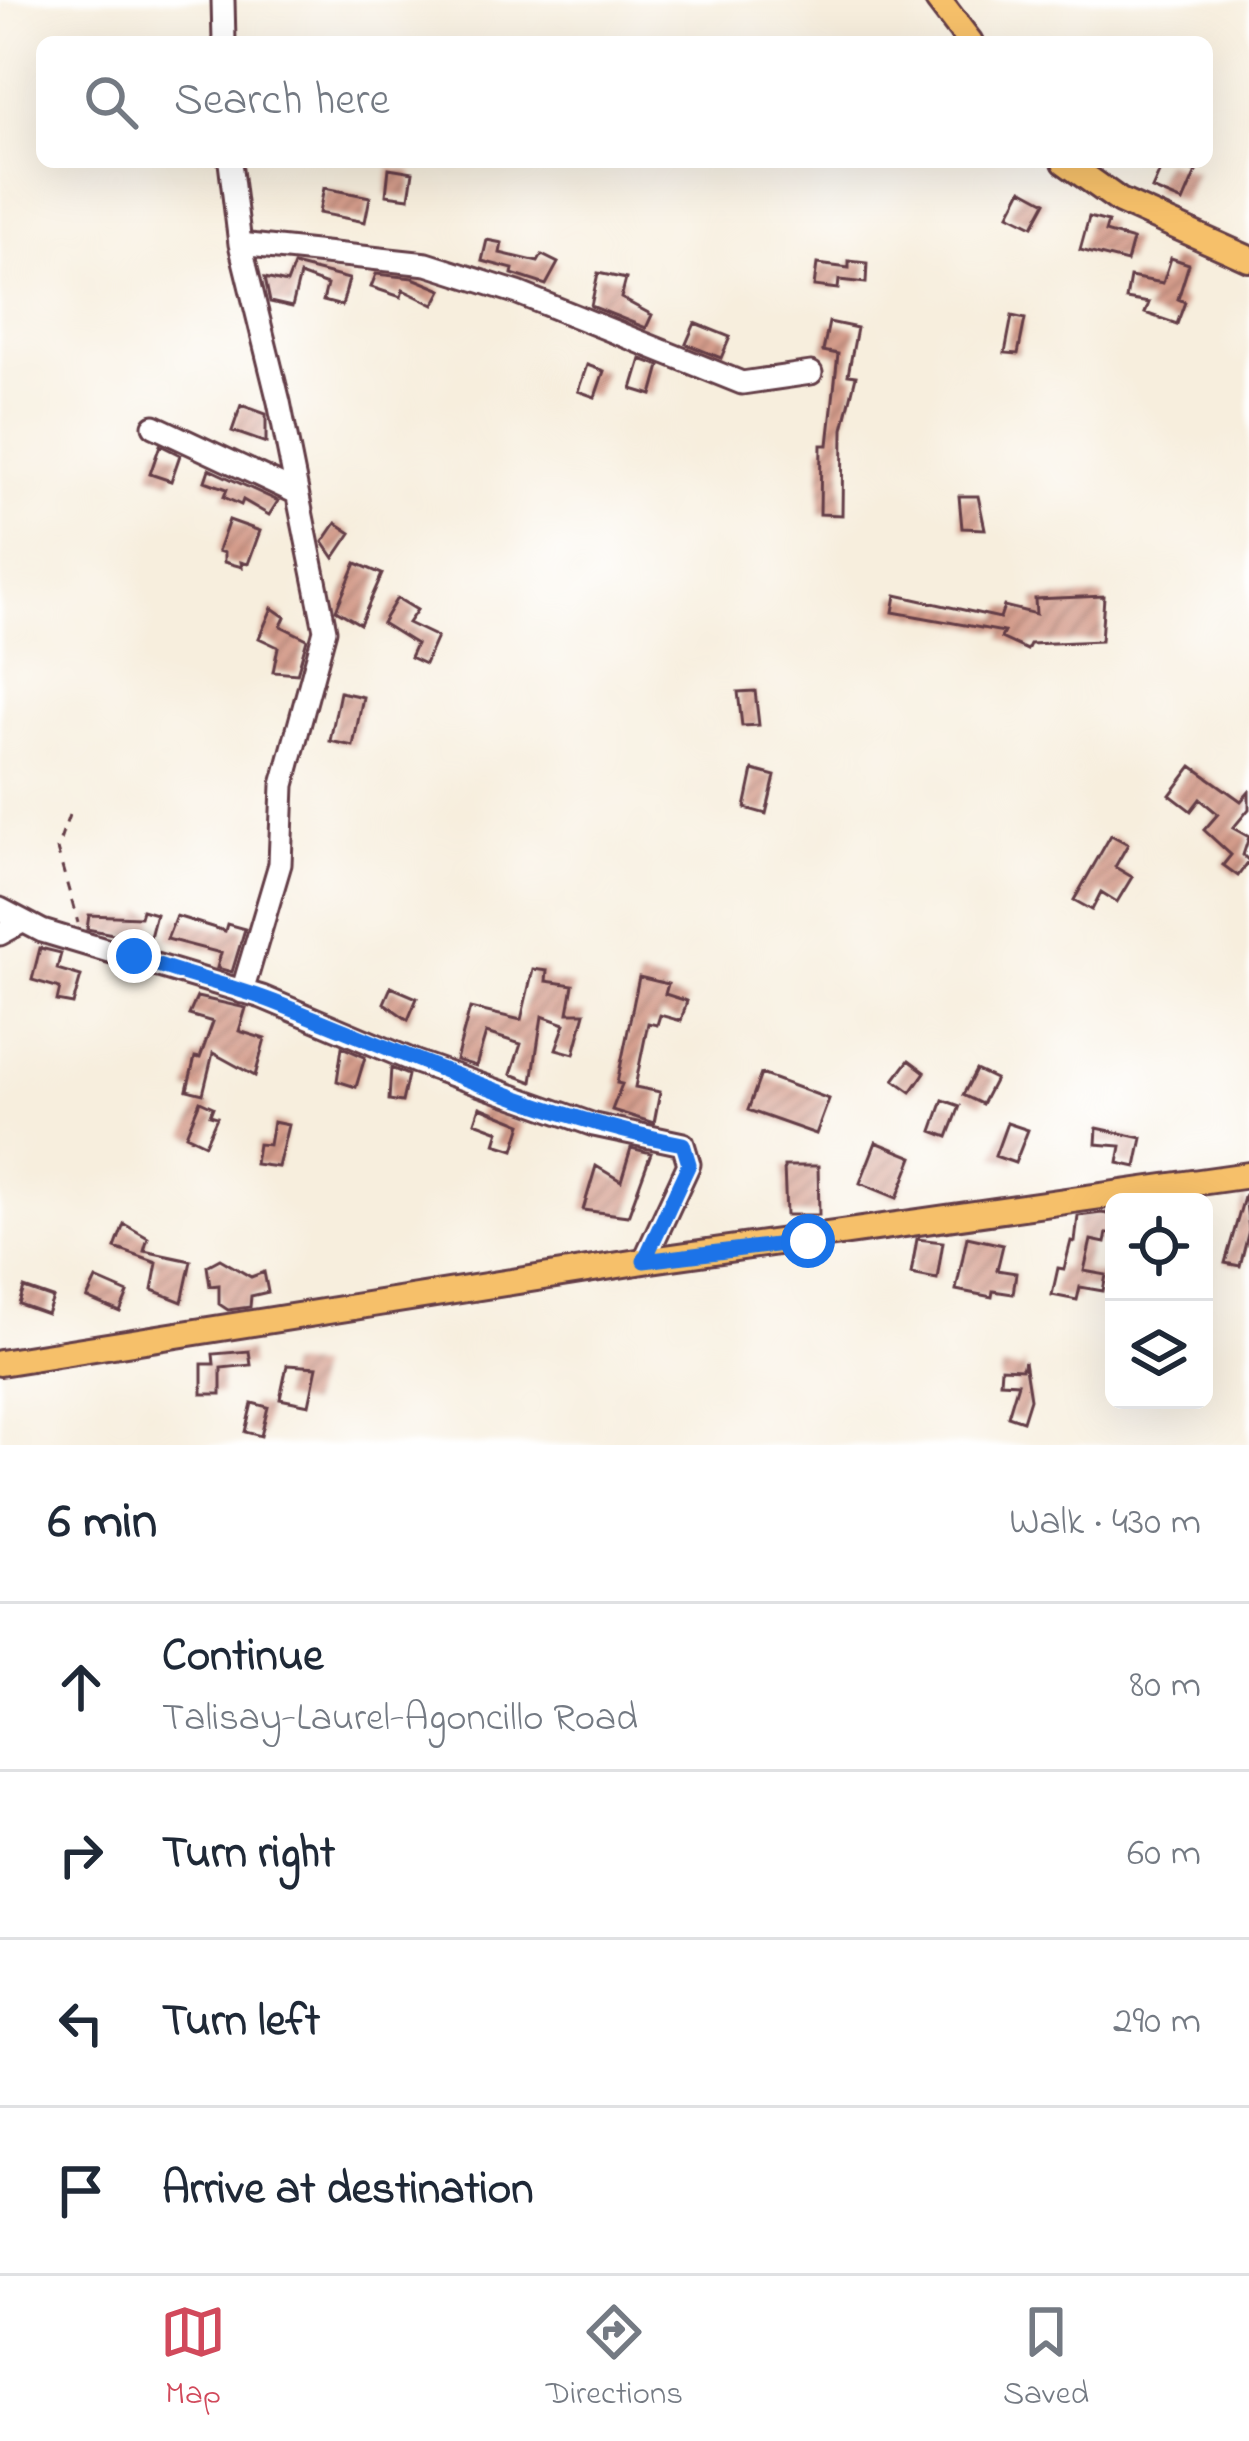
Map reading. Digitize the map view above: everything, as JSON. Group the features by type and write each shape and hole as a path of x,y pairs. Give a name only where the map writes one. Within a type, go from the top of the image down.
{"main road":[{"path":"938,0 965,36"},
{"path":"1073,168 1120,202 1249,259"},
{"path":"0,1363 644,1261 1249,1175"}],"street":[{"path":"223,0 224,36"},
{"path":"231,168 240,244 325,630 284,785 280,864 242,992"},
{"path":"240,244 427,264 518,293 742,383 811,374"},
{"path":"154,426 297,494"},
{"path":"0,909 22,922 242,992 594,1125 683,1144 689,1164 644,1261"},
{"path":"0,934 22,922"}],"path":[{"path":"69,815 57,849 82,942"}],"building":[{"path":"389,168 413,172 409,198 386,195"},
{"path":"1161,168 1196,172 1183,202 1152,189"},
{"path":"324,188 370,197 365,222 319,213"},
{"path":"1022,189 1046,202 1033,226 1009,214"},
{"path":"1089,217 1108,222 1105,232 1133,240 1127,262 1080,250"},
{"path":"487,240 502,243 500,253 538,262 542,255 558,263 546,285 512,274 513,269 482,261"},
{"path":"1171,258 1189,264 1178,299 1185,302 1177,324 1145,313 1149,303 1126,299 1130,277 1163,283"},
{"path":"849,261 867,263 866,283 839,280 838,289 814,286 817,264 849,268"},
{"path":"294,265 349,279 342,306 323,301 327,285 300,275 292,307 270,302 265,278 287,283"},
{"path":"598,273 626,279 621,298 652,315 646,328 591,306"},
{"path":"376,274 413,278 442,290 434,305 403,290 401,297 371,287"},
{"path":"1012,316 1025,319 1018,354 1005,353"},
{"path":"829,322 857,328 848,375 856,376 843,429 842,515 820,514 821,445 828,445 838,354 823,351"},
{"path":"695,323 730,337 721,358 686,344"},
{"path":"641,359 660,366 652,395 632,389"},
{"path":"587,365 604,371 595,397 578,391"},
{"path":"241,405 266,414 266,443 232,431"},
{"path":"160,445 180,455 171,481 150,474"},
{"path":"209,469 278,501 269,515 243,500 241,505 224,497 227,489 205,481"},
{"path":"959,496 978,496 985,529 962,528"},
{"path":"229,520 260,531 248,564 241,562 242,567 224,562 224,553 218,551"},
{"path":"336,523 351,533 334,558 323,542"},
{"path":"356,563 382,574 360,624 336,610"},
{"path":"896,595 1000,618 1004,606 1036,614 1035,599 1104,596 1101,641 1030,644 1027,650 1001,638 1004,632 893,612"},
{"path":"397,598 417,610 408,623 437,637 425,664 410,657 416,644 382,623"},
{"path":"272,608 285,617 281,626 307,639 297,674 273,672 278,647 259,638"},
{"path":"755,691 759,725 742,726 738,692"},
{"path":"340,692 363,697 353,746 330,741"},
{"path":"1192,766 1241,801 1249,792 1249,809 1233,828 1249,837 1243,855 1249,861 1238,876 1223,865 1231,855 1204,830 1218,814 1200,799 1191,811 1170,795"},
{"path":"753,770 775,776 766,814 745,808"},
{"path":"1111,835 1128,844 1115,867 1132,877 1117,902 1101,892 1092,910 1074,900"},
{"path":"142,910 156,914 149,941 87,929 89,915 140,917"},
{"path":"176,916 225,931 227,924 245,929 232,972 217,968 221,953 167,939"},
{"path":"40,948 61,953 57,969 81,976 73,1004 57,1001 60,988 32,980"},
{"path":"533,969 547,971 546,981 573,985 568,1013 585,1013 574,1054 556,1049 565,1024 542,1016 532,1082 511,1074 521,1044 486,1033 476,1066 456,1060 470,1008 521,1020"},
{"path":"639,977 668,984 665,994 687,1001 681,1021 660,1015 657,1025 648,1023 635,1087 660,1092 654,1123 612,1110 622,1084 617,1083"},
{"path":"391,987 417,998 408,1020 384,1003"},
{"path":"197,997 246,1008 239,1031 265,1039 255,1076 213,1053 203,1094 187,1090 195,1057 200,1058 213,1022 189,1015"},
{"path":"342,1047 365,1057 356,1087 337,1081"},
{"path":"909,1060 925,1072 911,1092 894,1080"},
{"path":"391,1068 408,1075 402,1102 389,1100"},
{"path":"976,1070 995,1079 982,1104 963,1095"},
{"path":"761,1074 829,1099 816,1134 748,1110"},
{"path":"943,1100 960,1106 948,1137 932,1131"},
{"path":"200,1101 213,1107 210,1115 217,1117 205,1144 186,1135"},
{"path":"480,1107 522,1124 514,1150 495,1144 499,1131 475,1122"},
{"path":"273,1122 288,1125 278,1167 255,1164 258,1144 269,1145"},
{"path":"1007,1123 1028,1130 1015,1163 995,1156"},
{"path":"1097,1128 1142,1138 1136,1167 1118,1163 1121,1146 1096,1144"},
{"path":"876,1142 913,1157 897,1198 860,1183"},
{"path":"631,1148 651,1153 628,1216 583,1210 596,1166 621,1181"},
{"path":"784,1166 818,1166 819,1215 786,1215"},
{"path":"1245,1194 1249,1230 1240,1266 1225,1263"},
{"path":"1105,1214 1105,1243 1091,1240 1084,1271 1105,1275 1105,1280 1103,1291 1080,1287 1077,1300 1052,1295 1058,1268 1064,1269 1071,1241 1075,1242 1078,1216"},
{"path":"124,1224 148,1238 144,1251 191,1261 182,1302 152,1290 157,1263 115,1248"},
{"path":"967,1237 1003,1245 997,1270 1016,1273 1013,1294 993,1291 992,1297 956,1290"},
{"path":"917,1239 943,1242 937,1279 911,1274"},
{"path":"220,1259 251,1277 264,1272 268,1292 251,1296 250,1307 228,1310 219,1304 219,1285 210,1286 207,1266"},
{"path":"96,1279 128,1293 120,1312 87,1298"},
{"path":"24,1288 53,1298 47,1314 19,1304"},
{"path":"249,1351 251,1365 221,1368 221,1394 202,1394 202,1364 214,1364 213,1354"},
{"path":"1024,1361 1030,1399 1023,1421 1008,1416 1018,1383 1000,1382 1001,1368 1022,1369"},
{"path":"287,1365 317,1367 309,1405 280,1399"},
{"path":"252,1403 268,1407 261,1436 245,1432"}],"route":[{"path":"134,956 171,972 262,997 416,1062 473,1078 594,1125 683,1144 689,1164 644,1261 808,1241"}]}
